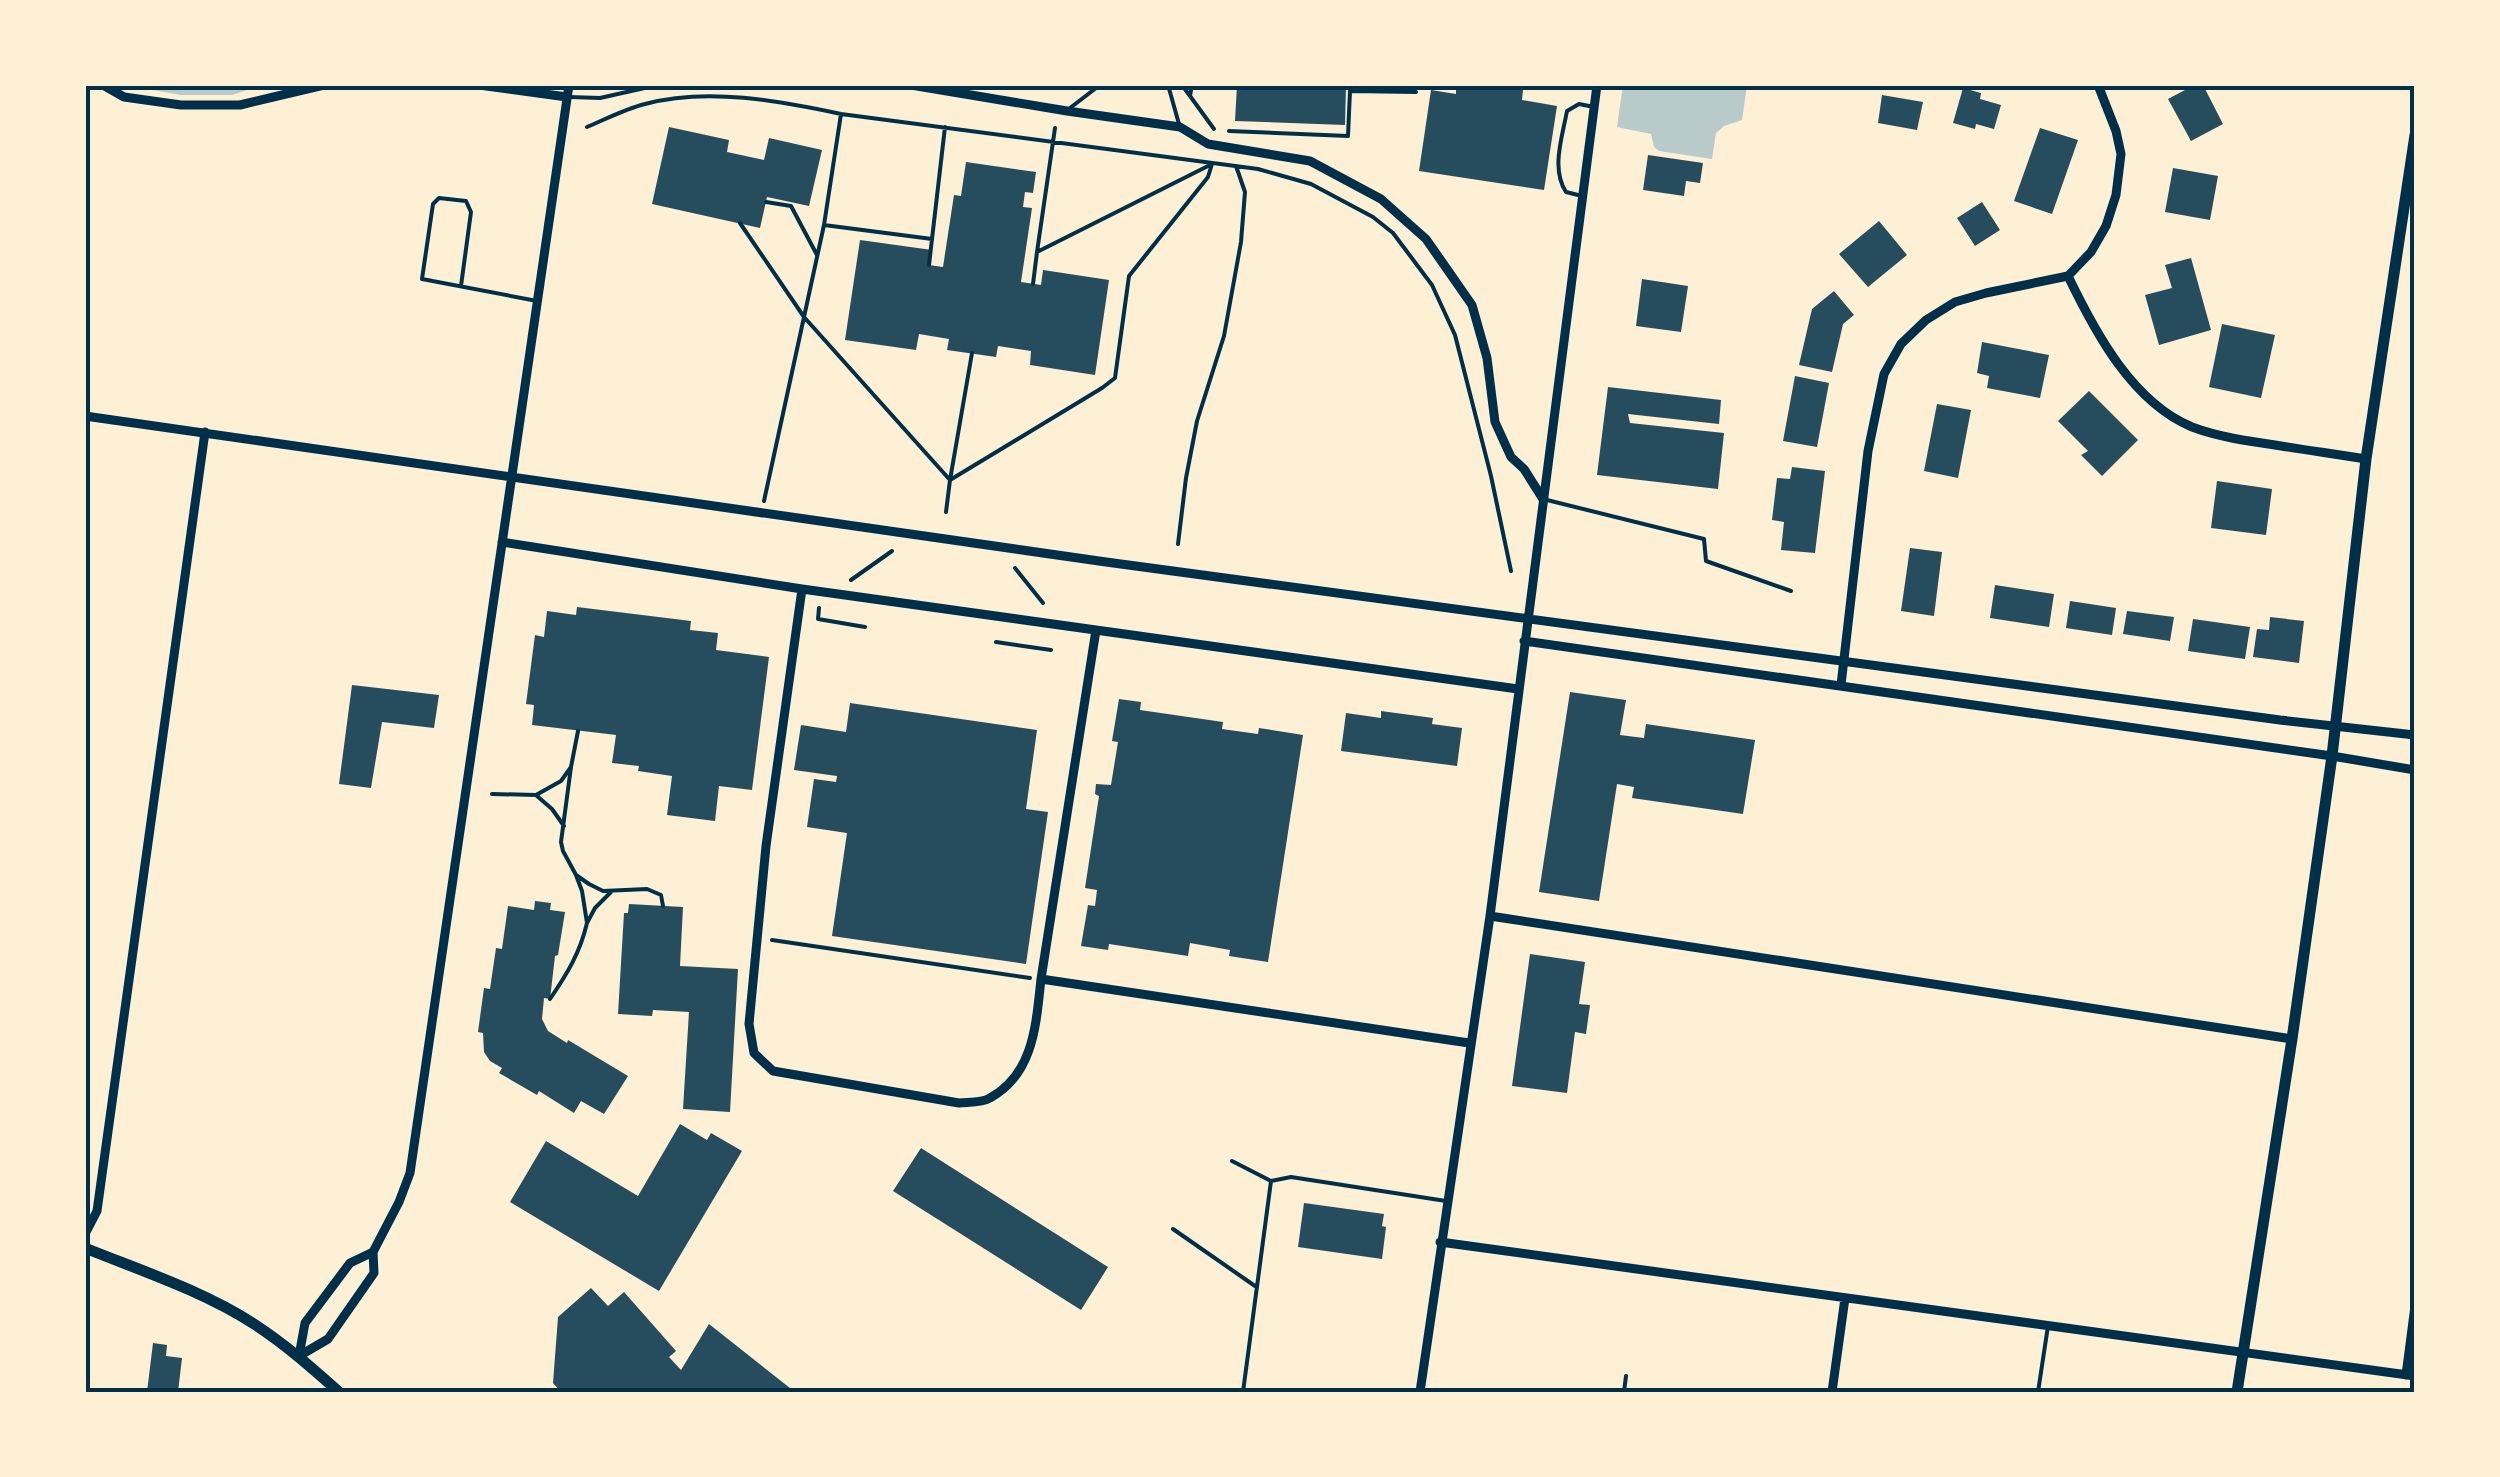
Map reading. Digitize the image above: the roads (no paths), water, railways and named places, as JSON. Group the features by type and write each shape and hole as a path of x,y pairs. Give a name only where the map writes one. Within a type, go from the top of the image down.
{"main road":[{"path":"2237,1392 2292,1039 2332,756 2366,459 2415,134"},
{"path":"85,1248 204,1296 252,1323 339,1392"}],"street":[{"path":"103,85 124,97 181,105 240,105 324,85"},
{"path":"479,85 567,97"},
{"path":"298,1356 328,1339 374,1273 374,1252 410,1173 569,85"},
{"path":"911,85 1180,127 1208,144 1310,161 1381,199 1426,238 1472,305 1487,358 1495,422 1511,457 1524,469 1543,499"},
{"path":"1842,685 1868,451 1884,374 1901,344 1926,320 1954,302 2068,276 2091,252 2106,226 2120,176 2121,154 2098,85"},
{"path":"1420,1392 1490,916 1597,86"},
{"path":"2068,276 2118,364 2170,415 2225,437 2366,459"},
{"path":"85,416 1844,662 2415,736"},
{"path":"85,1234 97,1211 205,432"},
{"path":"502,542 802,590 1518,689"},
{"path":"802,590 766,846 749,1024 754,1052 773,1072 959,1103 988,1100 1020,1074 1036,1027 1096,630"},
{"path":"1524,640 2415,770"},
{"path":"1490,916 2292,1039"},
{"path":"1042,979 1470,1044"},
{"path":"1440,1242 2410,1376 2415,1306"},
{"path":"298,1356 305,1323 350,1263 374,1252"},
{"path":"1832,1392 1845,1298"}],"lane":[{"path":"567,97 600,98 658,85"},
{"path":"1066,111 1100,85"},
{"path":"1168,85 1180,127"},
{"path":"1587,85 1597,86"},
{"path":"1582,196 1566,192 1557,168 1566,112 1578,104 1594,107"},
{"path":"462,286 471,212 466,200 439,198 433,204 422,279 538,301"},
{"path":"1543,499 1704,539 1706,561 1791,591"},
{"path":"1232,1161 1272,1181 1291,1177 1446,1201"},
{"path":"1242,1392 1272,1181"},
{"path":"1173,1228 1257,1287"},
{"path":"2038,1392 2048,1326"},
{"path":"1624,1392 1626,1376"}]}
